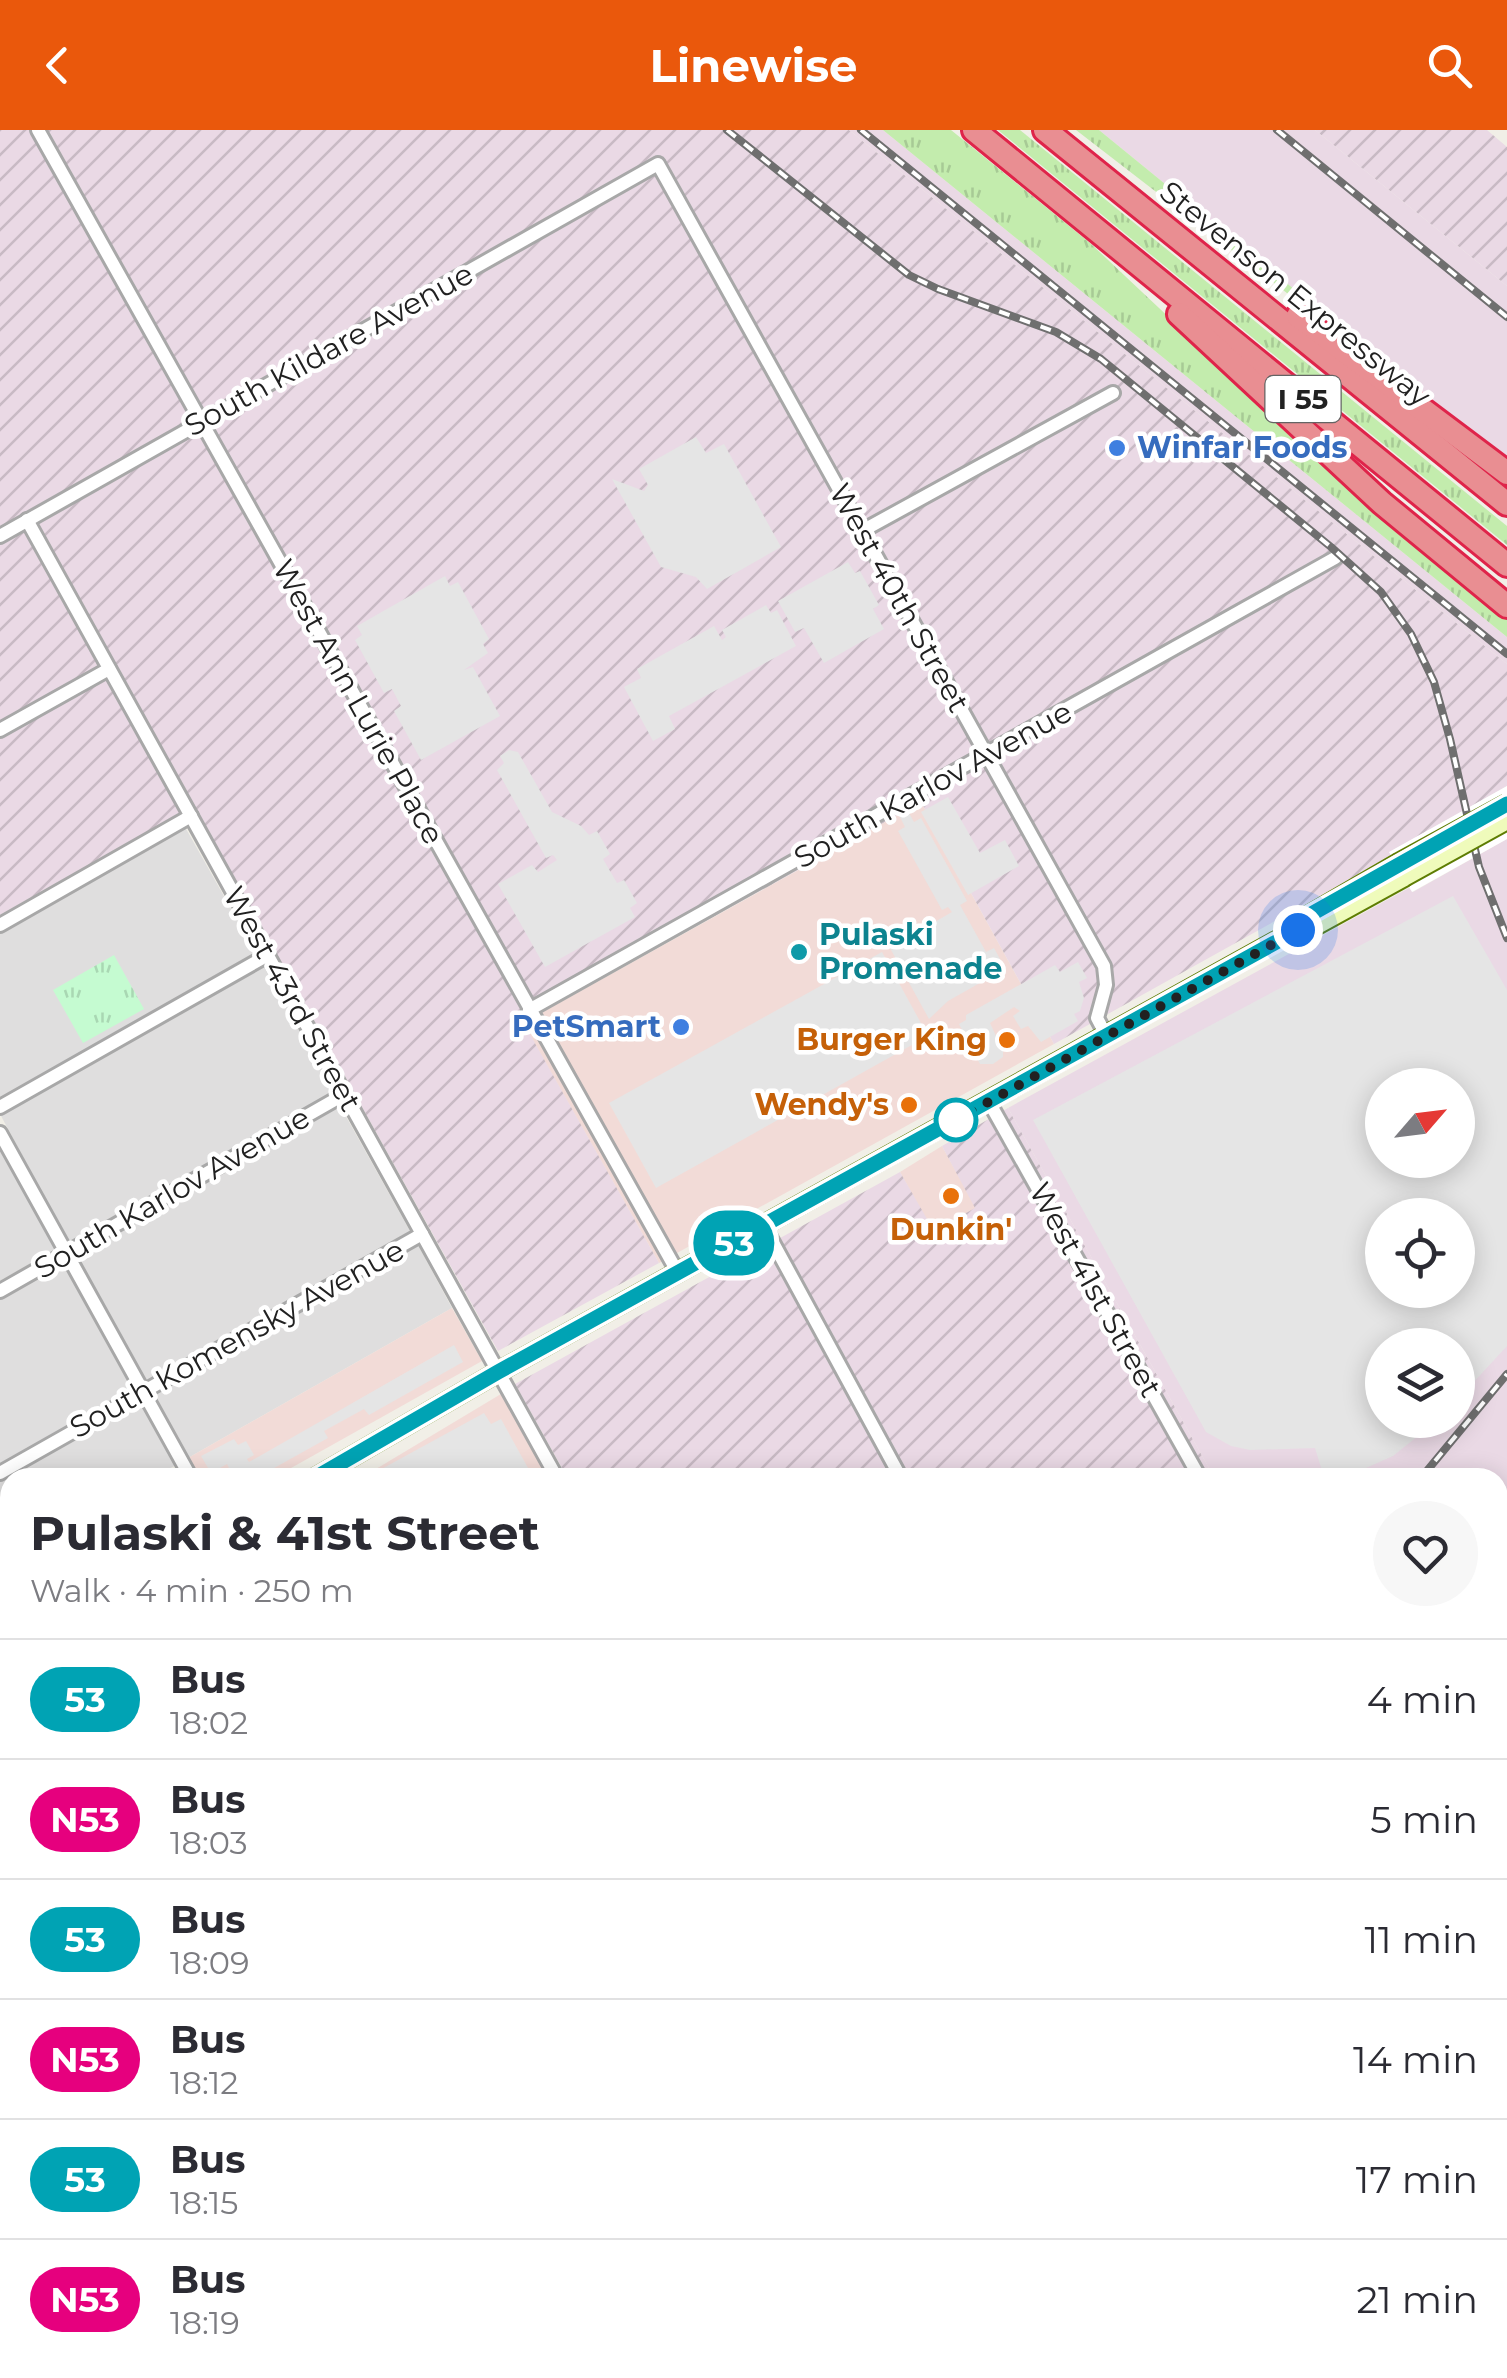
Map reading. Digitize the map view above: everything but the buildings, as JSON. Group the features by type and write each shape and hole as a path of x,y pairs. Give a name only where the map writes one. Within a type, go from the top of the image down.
{"highway":[{"name":"I 55","path":"974,130 1507,565"},
{"name":"Stevenson Expressway","path":"1045,130 1507,504"},
{"path":"1104,178 1177,223 1507,474"},
{"path":"1100,233 1256,389 1418,534 1504,604"}],"main road":[{"path":"1298,930 1306,917 1507,804"},
{"path":"332,1468 498,1372 1298,930 1312,927 1507,820"}],"street":[{"name":"West Ann Lurie Place","path":"38,130 678,1274"},
{"name":"South Kildare Avenue","path":"0,536 658,164"},
{"name":"West 40th Street","path":"658,164 1104,966 1106,984 1097,1018 1107,1036"},
{"path":"862,531 1113,393"},
{"name":"West 43rd Street","path":"27,520 551,1468"},
{"name":"South Karlov Avenue","path":"529,1010 1335,558"},
{"path":"0,730 109,669"},
{"path":"0,924 190,816"},
{"path":"0,1107 268,955"},
{"name":"South Karlov Avenue","path":"0,1291 345,1094"},
{"name":"West 41st Street","path":"989,1102 1194,1468"},
{"path":"0,1133 185,1468"},
{"path":"764,1226 896,1468"},
{"name":"South Komensky Avenue","path":"9,1468 422,1234"}],"shaded area":[{"path":"0,130 849,130 1507,664 1507,786 1390,852 1392,856 1054,1044 921,802 523,1022 659,1263 498,1351 194,806 0,915"},
{"path":"849,130 883,130 1507,637 1507,664"},
{"path":"1099,130 1315,130 1507,286 1507,463"},
{"path":"1315,130 1487,130 1507,147 1507,286"},
{"path":"696,437 706,453 724,444 781,547 707,589 696,577 661,567 612,479 644,491 648,485 639,469"},
{"path":"848,562 855,573 860,571 879,605 873,609 884,629 824,663 804,628 795,632 778,601"},
{"path":"445,576 450,586 458,582 489,639 483,644 488,653 464,670 473,667 500,716 421,760 394,711 401,706 392,689 384,693 355,640 362,635 357,626"},
{"path":"766,605 771,613 777,610 796,646 669,716 675,729 653,741 624,687 641,678 637,669 714,626 722,640 726,637 722,630"},
{"path":"509,750 518,752 552,812 581,826 589,835 597,831 610,854 603,859 617,883 624,880 637,903 630,908 635,917 545,967 498,884 532,865 538,872 557,860 553,855 546,858 497,770 504,763 500,756"},
{"path":"948,797 980,853 1005,840 1019,866 968,895 921,812"},
{"name":"Pulaski Promenade","path":"921,802 1054,1044 659,1263 523,1023"},
{"path":"909,813 914,822 921,818 967,901 960,905 986,952 994,948 1000,959 990,968 994,975 948,1001 929,1019 890,948 952,912 948,907 942,910 898,831 905,827 900,817"},
{"path":"185,827 256,953 0,1098 0,932"},
{"path":"1507,839 1507,1468 1209,1468 1008,1108 1409,888 1413,892"},
{"path":"1453,896 1507,990 1507,1346 1475,1381 1475,1328 1365,1328 1365,1438 1416,1438 1393,1456 1366,1468 1321,1468 1315,1448 1250,1450 1231,1446 1206,1432 1033,1120"},
{"path":"882,952 928,1036 656,1188 609,1103"},
{"path":"1078,962 1087,978 1079,982 1084,998 1080,1011 1074,1014 1078,1021 1041,1042 1028,1026 1021,1029 1013,1016 1020,1011 1014,1007 990,1023 1003,1057 993,1064 980,1064 959,1024 966,1020 966,1015 1055,965 1060,972"},
{"path":"263,965 334,1093 69,1243 0,1114"},
{"path":"339,1104 410,1231 146,1381 76,1255"},
{"path":"1008,1108 1209,1468 562,1468 515,1384 900,1172 934,1231 975,1208 942,1146"},
{"path":"942,1146 976,1208 933,1232 900,1172"},
{"path":"0,1148 56,1249 0,1281"},
{"path":"418,1245 452,1308 188,1458 153,1394"},
{"path":"64,1262 134,1388 0,1464 0,1298"},
{"path":"452,1308 482,1361 291,1468 194,1468 188,1458"},
{"path":"454,1345 463,1362 369,1415 364,1409 324,1431 328,1438 274,1468 229,1468 227,1464 208,1468 201,1456 234,1439 238,1445 246,1441 254,1455 247,1459 249,1462"},
{"path":"501,1394 542,1468 378,1468"},
{"path":"141,1401 176,1465 170,1468 23,1468"},
{"path":"484,1413 491,1424 501,1419 528,1468 383,1468"}],"green space":[{"path":"883,130 951,130 1090,243 1176,324 1507,616 1507,637"},
{"path":"998,130 1020,130 1507,526 1507,545"},
{"path":"1076,130 1099,130 1507,463"},
{"path":"114,955 144,1009 83,1043 53,990"}],"pier":[{"path":"1507,786 1507,839 1412,892 1389,852"}],"railway":[{"path":"727,130 909,275 1056,332 1101,359 1381,592 1411,634 1434,682 1479,867 1507,938"},
{"path":"861,130 1507,654"},
{"path":"1277,130 1507,317"},
{"path":"1429,1468 1507,1374"}],"bus line":[{"name":"53","path":"332,1468 498,1372 1298,930 1306,917 1507,804"}],"place":[{"name":"Winfar Foods","path":"1117,448"},
{"name":"Pulaski Promenade","path":"799,952"},
{"name":"PetSmart","path":"681,1027"},
{"name":"Burger King","path":"1007,1040"},
{"name":"Wendy's","path":"909,1105"},
{"name":"Dunkin'","path":"951,1196"}],"route":[{"path":"956,1120 1298,930"}]}
